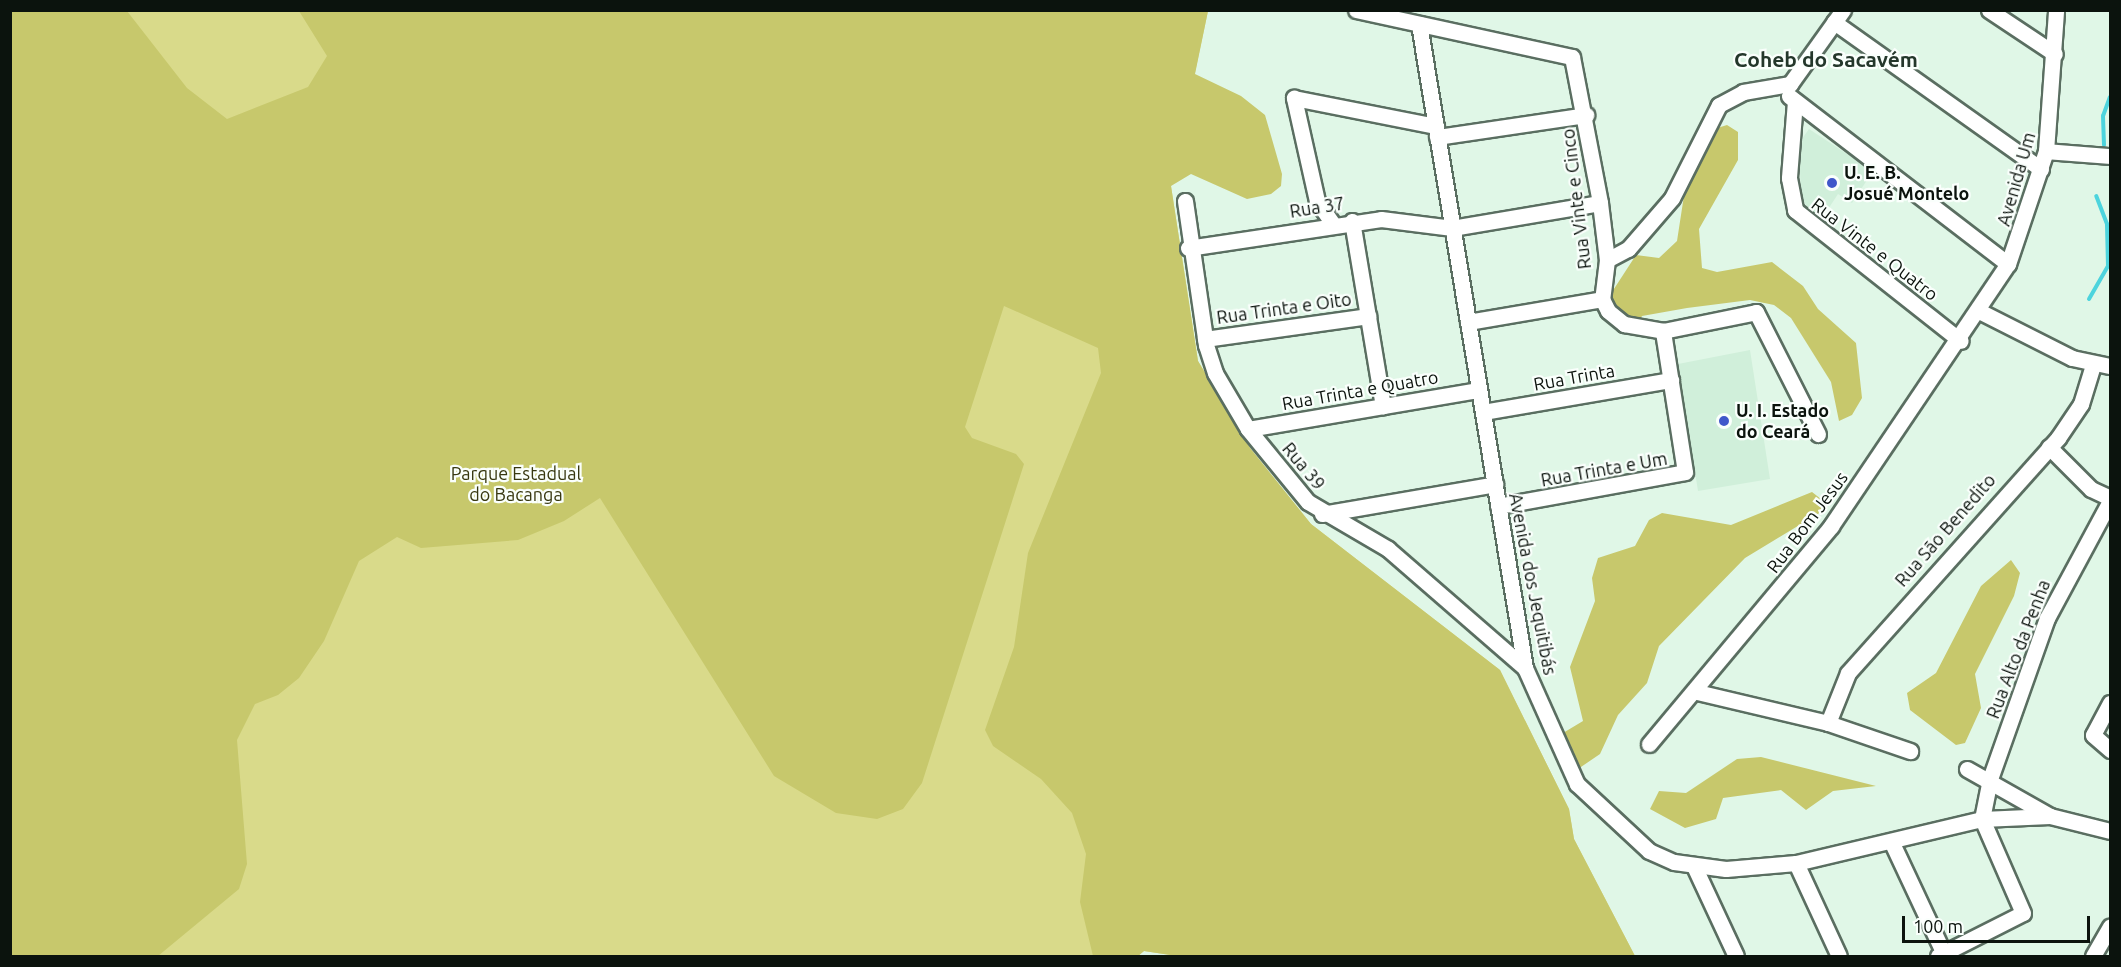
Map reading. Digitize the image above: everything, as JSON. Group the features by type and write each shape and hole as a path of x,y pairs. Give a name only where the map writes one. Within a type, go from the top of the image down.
{"street":[{"path":"1356,10 1419,24"},
{"name":"Avenida Um","path":"1981,312 2008,264 2046,151 2055,54 2056,10"},
{"path":"1991,11 2055,54"},
{"path":"1607,260 1628,249 1672,198 1719,105 1743,92 1779,88 1796,78 1839,16 2041,169"},
{"name":"Rua Vinte e Cinco","path":"1419,24 1568,53 1575,63 1586,115 1607,260 1602,298"},
{"name":"Avenida dos Jequitibás","path":"1419,24 1525,668 1560,755 1584,793 1634,841 1661,857 1694,866 1743,870 1796,863 1892,843 1982,819 2050,816"},
{"path":"1779,88 2008,264"},
{"path":"1333,224 1317,201 1294,98 1436,132 1586,115"},
{"name":"Rua Vinte e Quatro","path":"1795,100 1789,178 1795,210 1961,341"},
{"path":"2046,151 2110,156"},
{"name":"Rua 39","path":"1185,201 1188,248 1205,339 1215,373 1248,429 1322,514 1388,549 1525,668"},
{"name":"Rua 37","path":"1188,248 1352,221 1397,219 1452,228 1600,203"},
{"name":"Rua Trinta e Oito","path":"1352,221 1383,406"},
{"path":"1468,322 1602,298 1616,320 1663,331 1756,312 1818,434"},
{"path":"1981,312 2093,365 2110,366"},
{"name":"Rua Bom Jesus","path":"1649,744 1697,692 1831,526 1981,312"},
{"name":"Rua Trinta e Oito","path":"1205,339 1368,316"},
{"path":"1663,331 1671,380"},
{"name":"Rua São Benedito","path":"1828,723 1848,673 2049,447 2081,404 2093,365"},
{"name":"Rua Trinta","path":"1483,412 1671,380"},
{"name":"Rua Trinta e Um","path":"1498,506 1681,475 1688,465 1671,380"},
{"name":"Rua Trinta e Quatro","path":"1248,429 1479,390"},
{"path":"2049,447 2091,489 2110,500"},
{"path":"1322,514 1495,484"},
{"name":"Rua Alto da Penha","path":"1982,819 1990,779 2047,618 2110,500"},
{"path":"1697,692 1828,723 1910,751"},
{"path":"2110,703 2093,735 2110,750"},
{"path":"1967,769 1990,779 2050,816 2110,831"},
{"path":"1892,843 1941,955 2022,917 1982,819"},
{"path":"1796,863 1839,957"},
{"path":"1694,866 1736,957"},
{"path":"2093,957 2110,927"}],"shaded area":[{"name":"U. E. B. Josué Montelo","path":"1809,129 1873,171 1852,203 1838,194 1819,223 1801,198 1799,143"},
{"name":"U. I. Estado do Ceará","path":"1750,350 1770,479 1698,491 1678,364"}],"green space":[{"name":"Parque Estadual do Bacanga","path":"10,11 1208,11 1171,186 1198,361 1250,448 1311,524 1500,670 1569,809 1574,839 1635,956 1177,956 1144,951 1138,956 11,956"},
{"name":"Parque Estadual do Bacanga","path":"10,11 127,11 187,88 227,119 308,87 327,56 299,11 1208,11 1195,74 1241,96 1265,115 1282,174 1281,186 1271,194 1247,199 1191,174 1171,186 1198,361 1250,448 1311,524 1500,670 1569,809 1574,839 1635,956 1177,956 1144,951 1138,956 1093,956 1080,902 1086,854 1072,813 1041,779 993,746 985,730 1014,647 1028,553 1101,373 1098,348 1004,306 965,427 972,438 1016,454 1024,464 922,783 903,809 877,819 836,813 774,776 600,498 564,521 518,540 421,548 397,537 359,561 324,641 299,678 278,695 255,704 237,740 247,864 239,889 158,956 11,956"},
{"path":"1727,125 1738,132 1738,160 1699,229 1702,268 1717,272 1772,262 1803,286 1818,309 1856,343 1862,398 1852,415 1839,421 1831,382 1791,318 1774,305 1750,300 1687,308 1642,316 1638,323 1625,320 1613,307 1610,295 1636,255 1659,258 1677,241 1685,189 1711,130"},
{"path":"1812,492 1821,499 1821,512 1745,558 1659,646 1647,683 1618,715 1600,754 1578,769 1563,733 1583,721 1570,667 1595,601 1592,578 1598,558 1635,546 1649,520 1662,513 1731,525"},
{"path":"2011,560 2020,573 2014,596 1975,674 1981,708 1965,743 1956,745 1910,710 1907,693 1936,673 1981,586"},
{"path":"1761,757 1876,786 1833,791 1806,810 1781,790 1723,798 1716,819 1685,828 1650,809 1659,791 1686,793 1737,759"}],"waterway":[{"path":"2104,145 2103,116 2110,97"},
{"path":"2089,299 2108,266 2107,224 2096,196"}],"place":[{"name":"U. E. B. Josué Montelo","path":"1832,183"},
{"name":"U. I. Estado do Ceará","path":"1724,421"}],"district":[{"name":"Coheb do Sacavém","path":"1826,59"}]}
